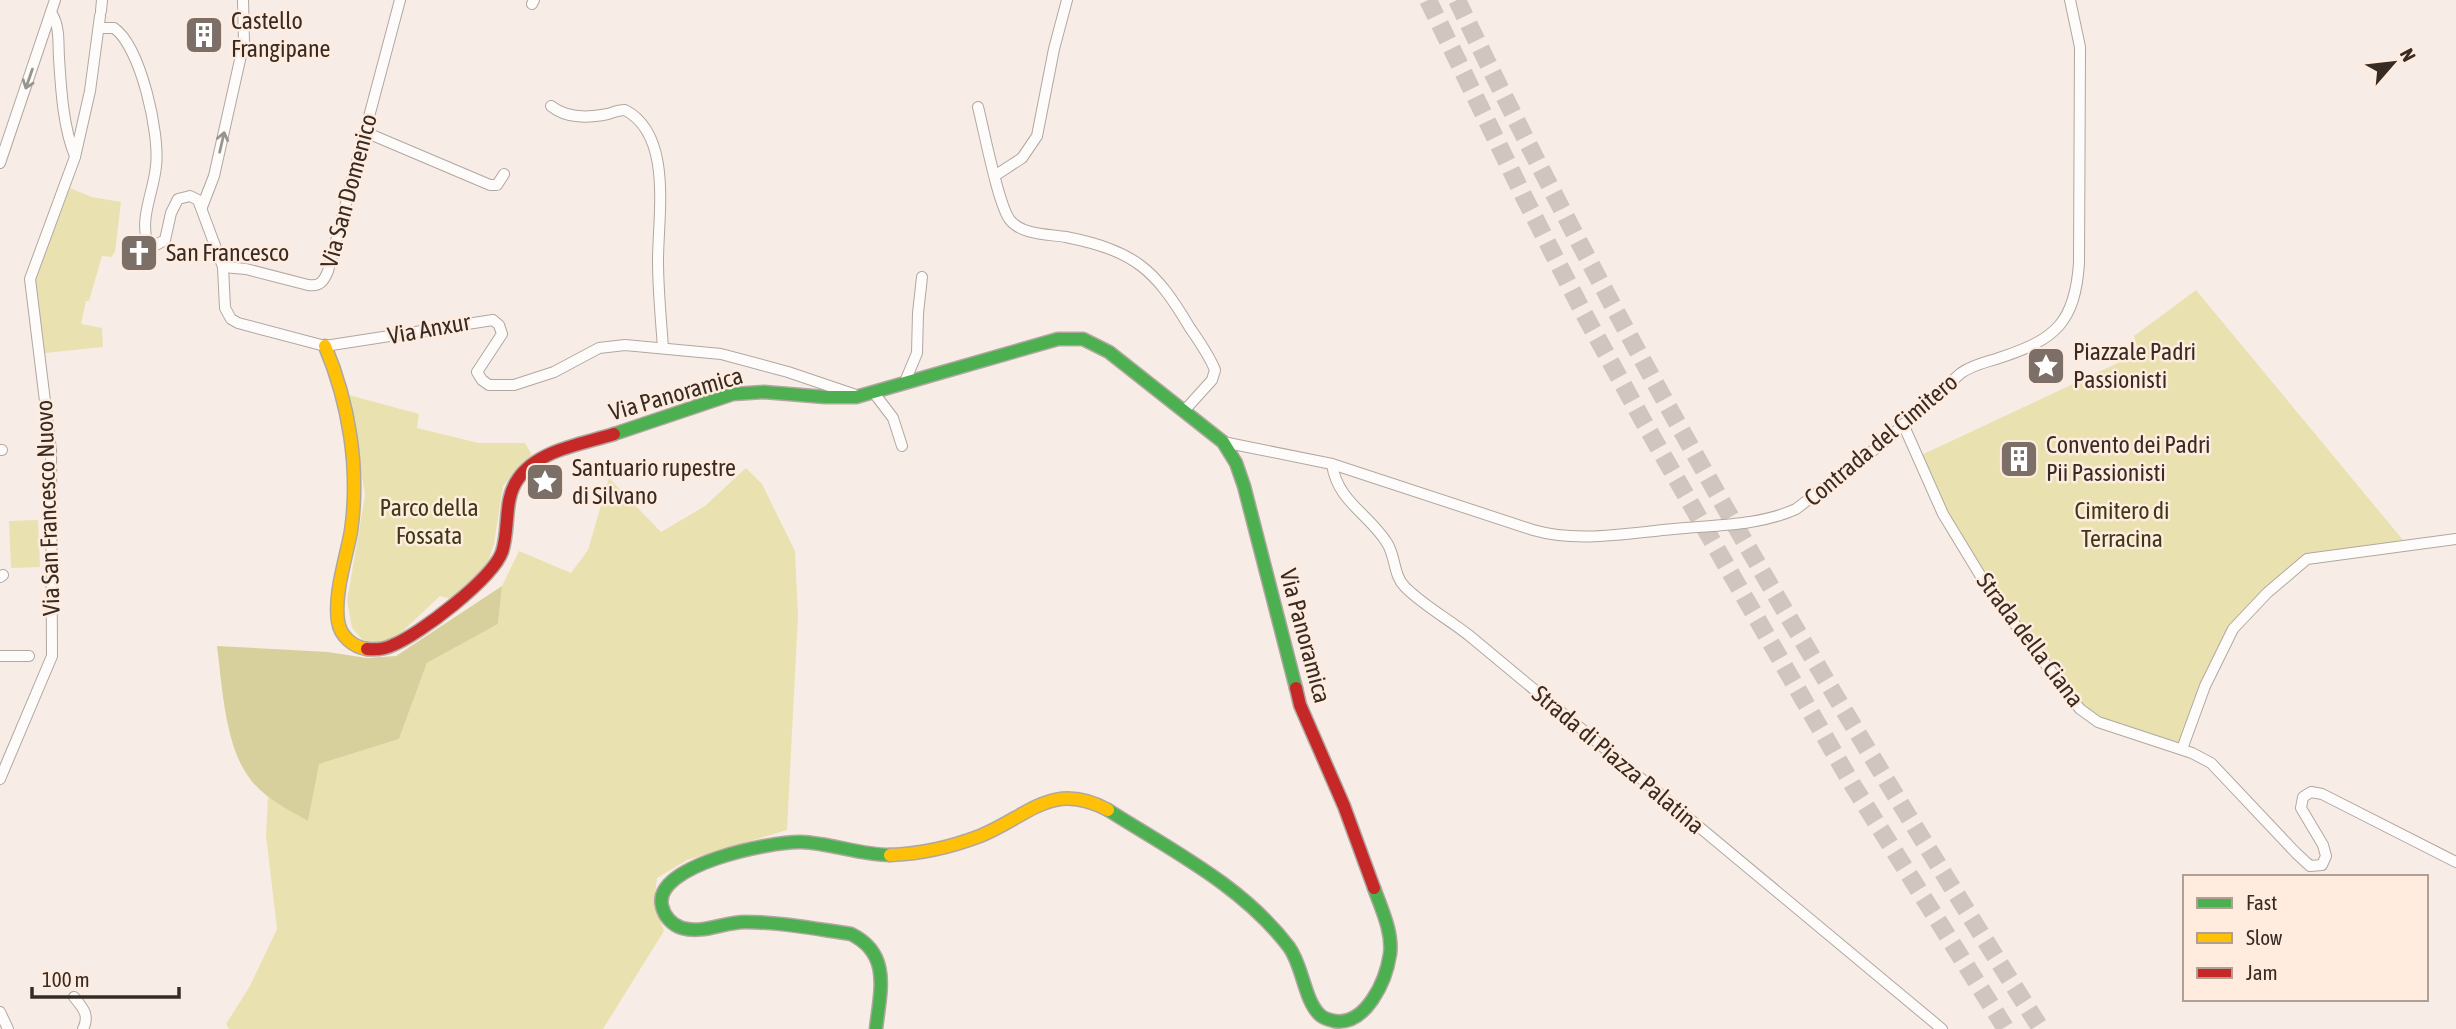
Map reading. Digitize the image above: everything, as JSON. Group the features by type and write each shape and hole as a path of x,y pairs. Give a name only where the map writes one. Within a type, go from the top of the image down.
{"street":[{"path":"0,163 55,0"},
{"path":"99,28 114,28 127,42 141,76 157,145 157,163 145,224 147,241 150,245 157,245 165,240 174,206 180,198 193,196 202,207 214,176 244,42 243,0"},
{"name":"Via San Domenico","path":"223,267 246,269 308,285 322,283 328,271 400,0"},
{"path":"996,175 1022,158 1037,136 1054,49 1067,0"},
{"name":"Contrada del Cimitero","path":"1223,442 1332,464 1556,536 1589,536 1743,523 1783,515 1810,501 1966,370 2009,355 2052,335 2069,310 2077,279 2079,254 2080,47 2070,0"},
{"name":"Via San Francesco Nuovo","path":"0,779 52,656 51,450 30,279 75,157 90,91 101,9"},
{"path":"52,14 57,28 68,132 75,157"},
{"path":"551,106 562,114 574,116 625,110 637,117 649,134 659,174 658,275 663,348"},
{"path":"978,107 1006,214 1017,227 1108,248 1139,264 1163,285 1214,370 1212,380 1184,411"},
{"path":"365,132 490,185 497,185 503,174"},
{"name":"Via Anxur","path":"202,207 223,267 225,308 231,319 238,323 325,346 493,320 501,327 502,334 477,372 484,383 495,387 514,385 548,374 599,348 618,345 704,351 739,358 860,396"},
{"path":"904,383 917,357 922,277"},
{"name":"Via Panoramica","path":"325,346 340,386 355,482 337,620 348,640 357,647 370,651 386,649 406,640 489,574 503,550 507,504 511,493 522,474 538,461 733,394 758,392 831,398 860,396 1051,340 1077,338 1096,344 1109,352 1223,442 1240,474 1305,720 1344,806 1385,918 1390,954 1375,996 1365,1010 1351,1020 1335,1021 1320,1015 1311,1001 1290,949 1250,905 1230,889 1107,809 1092,800 1080,797 1060,796 1048,800 986,834 946,847 914,853 880,855 809,843 784,843 703,863 676,875 664,886 661,899 663,910 672,923 682,928 699,929 747,922 851,934 865,940 875,951 881,970 876,1029"},
{"path":"874,393 892,418 902,446"},
{"name":"Strada della Ciana","path":"1903,424 1942,514 1991,593 2080,709 2098,722 2199,755 2217,767 2311,866 2322,865 2326,856 2323,845 2301,808 2303,797 2311,792 2322,794 2456,862"},
{"name":"Strada di Piazza Palatina","path":"1332,464 1336,482 1344,495 1386,542 1398,576 1406,588 1471,637 1942,1029"},
{"path":"2182,749 2205,686 2234,629 2267,593 2307,559 2456,539"},
{"path":"0,656 29,656"},
{"path":"74,998 85,1013 86,1023 83,1029"},
{"path":"0,1013 6,1029"}],"green space":[{"path":"70,188 92,197 121,202 115,252 111,257 102,256 81,324 102,328 103,347 45,353 35,280"},
{"name":"Cimitero di Terracina","path":"2196,290 2403,540 2304,556 2230,626 2180,743 2089,716 1998,610 1949,536 1915,458 2139,353 2134,336"},
{"name":"Parco della Fossata","path":"349,395 419,414 417,428 479,443 525,443 532,455 503,486 494,544 486,568 451,599 440,596 389,641 366,644 352,628 347,601 365,495"},
{"path":"746,468 762,484 795,551 798,616 787,830 687,860 657,878 654,903 664,931 603,1029 229,1029 226,1024 250,986 277,929 266,836 268,797 308,821 318,764 399,739 427,663 498,624 502,586 519,551 571,573 588,550 609,478 661,532 705,506"},
{"path":"38,520 40,567 11,568 9,521"}],"shaded area":[{"path":"502,586 498,624 427,663 399,739 319,764 308,821 275,802 248,776 240,763 229,731 217,646 328,652 367,658 396,656"}],"tunnel":[{"path":"1428,0 1524,197 1642,419 1852,784 2006,1029"},
{"path":"1457,0 1591,264 1734,523 1885,778 2041,1029"}],"traffic: fast":[{"path":"614,434 733,394 764,392 856,397 1058,339 1083,339 1109,352 1223,442 1236,463 1296,688"},
{"path":"1108,810 1205,871 1250,905 1289,947 1315,1009 1321,1016 1334,1021 1345,1021 1365,1009 1379,988 1388,965 1390,937 1374,888"},
{"path":"876,1029 881,988 878,963 864,942 851,934 758,922 690,929 678,927 662,906 664,891 675,879 694,867 742,851 801,842 890,855"}],"traffic: slow":[{"path":"325,346 346,413 353,460 351,531 339,588 338,621 348,640 367,649"},
{"path":"890,855 947,847 969,840 1041,804 1056,800 1088,802 1108,810"}],"traffic: jam":[{"path":"367,649 387,647 420,630 485,576 502,552 510,496 526,469 562,449 614,434"},
{"path":"1296,688 1300,705 1344,806 1374,888"}],"place":[{"name":"Castello Frangipane","path":"204,35"},
{"name":"San Francesco","path":"139,253"},
{"name":"Piazzale Padri Passionisti","path":"2046,366"},
{"name":"Convento dei Padri Pii Passionisti","path":"2019,459"},
{"name":"Santuario rupestre di Silvano","path":"545,482"}]}
